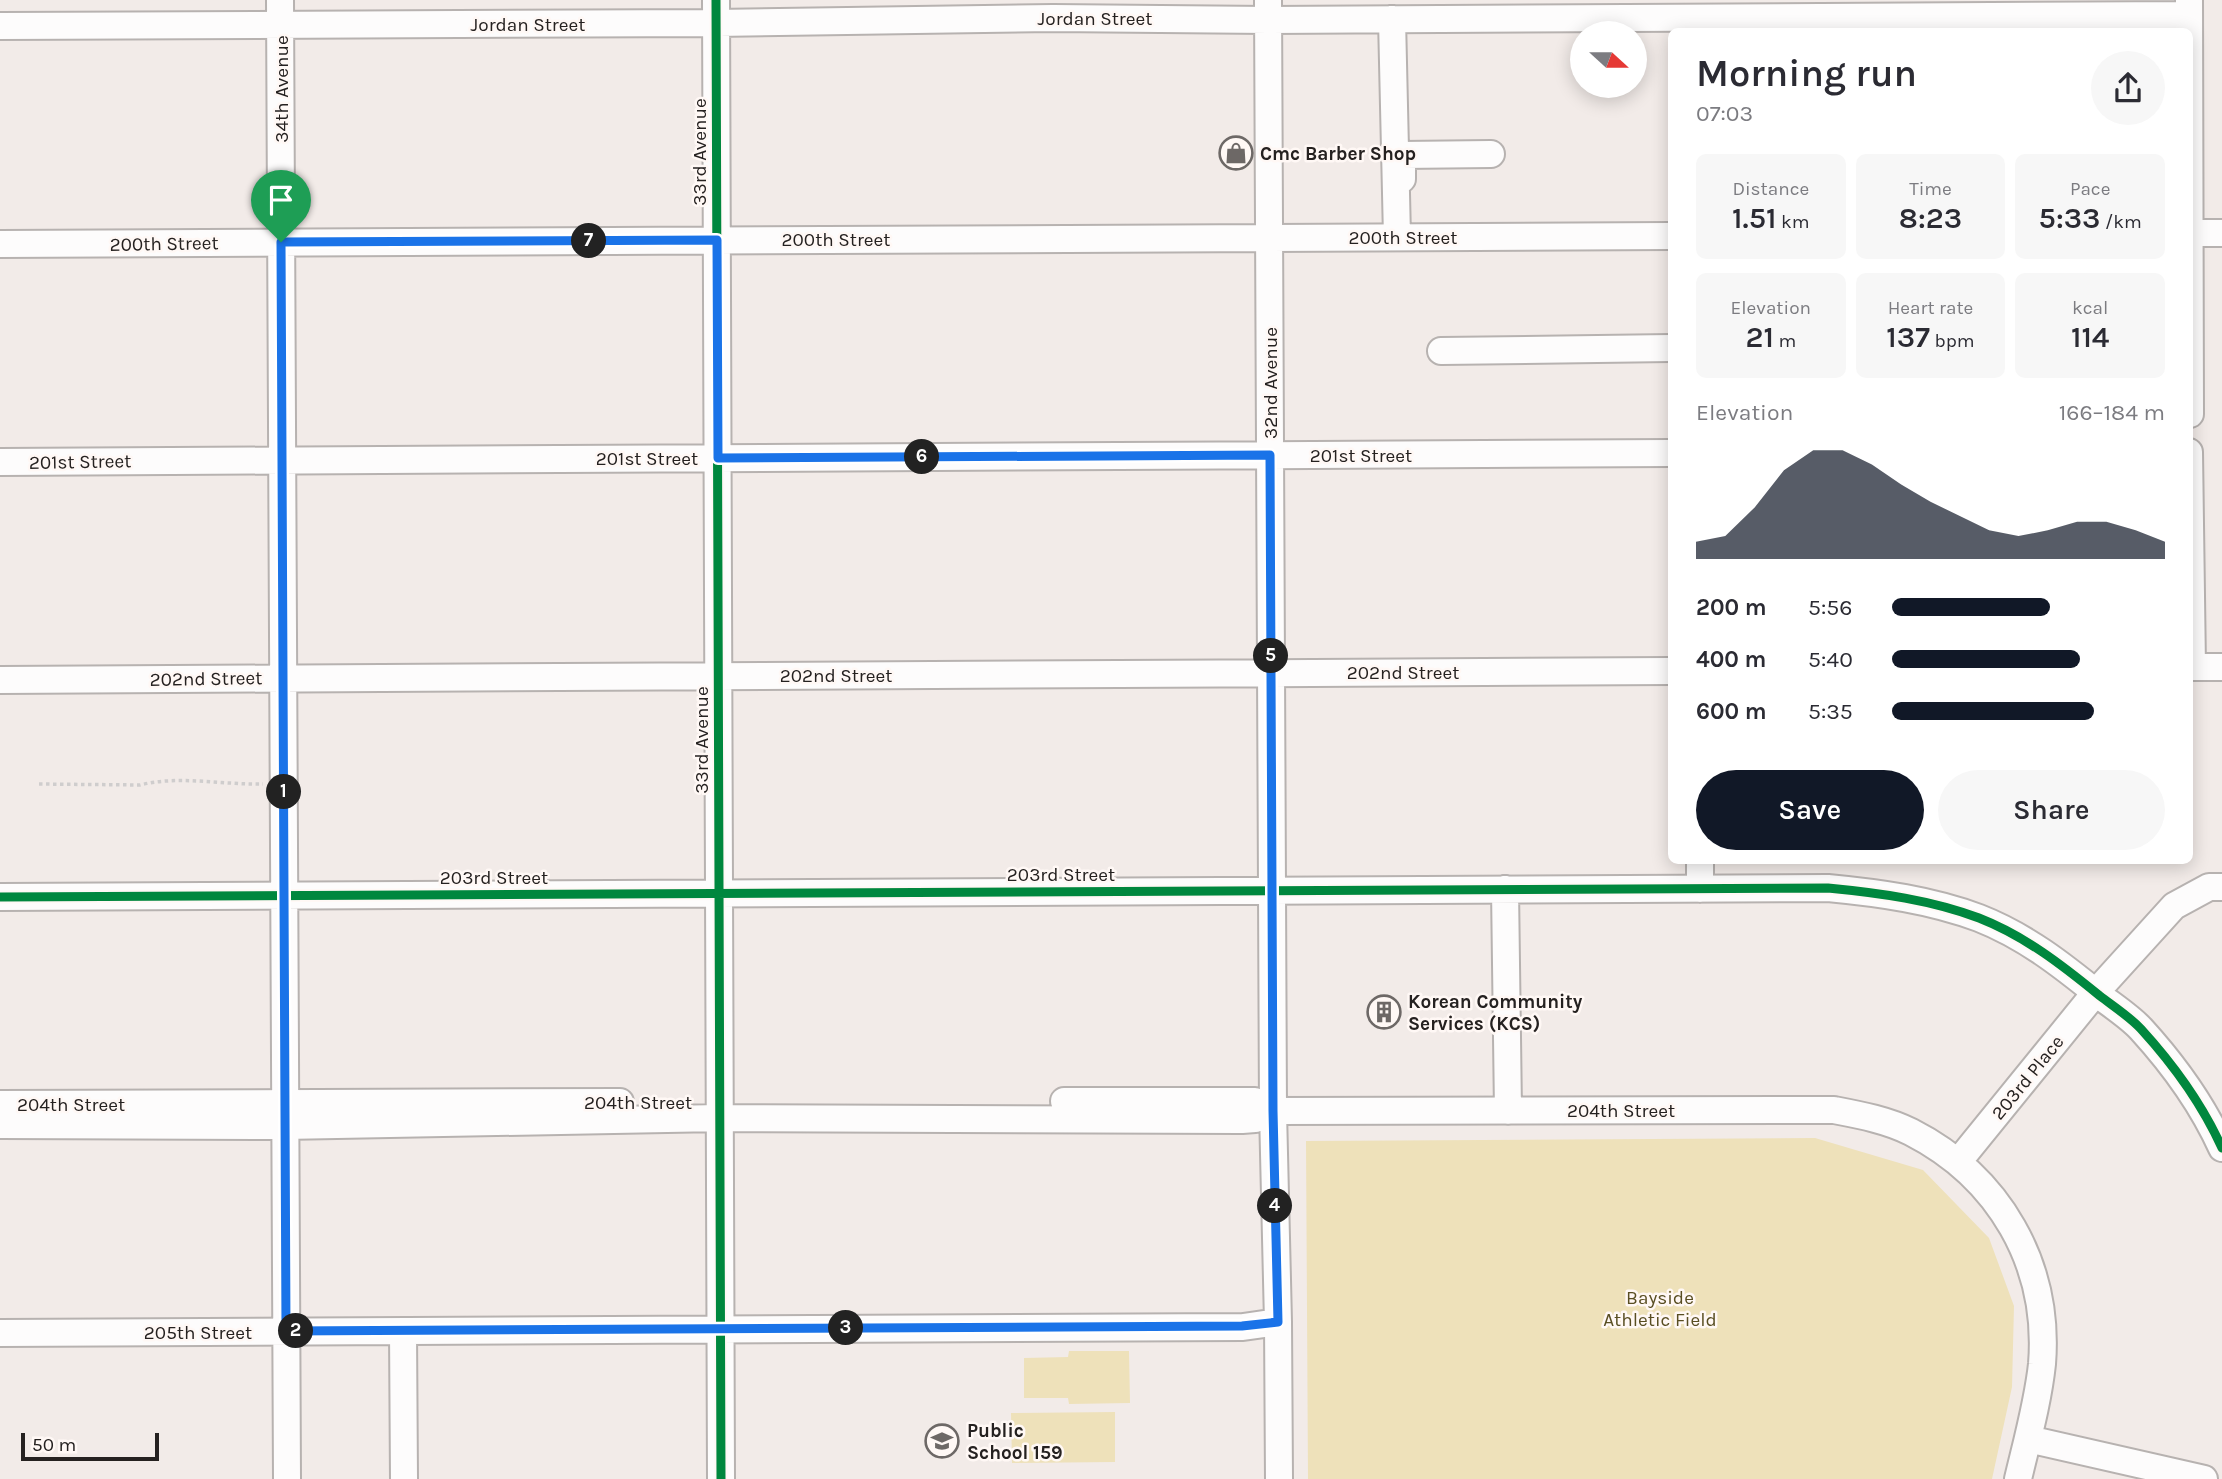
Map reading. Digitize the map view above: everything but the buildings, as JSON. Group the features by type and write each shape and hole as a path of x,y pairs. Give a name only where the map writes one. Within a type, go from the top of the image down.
{"street":[{"name":"Jordan Street","path":"0,26 280,13 1268,10 1392,19 1481,9 1696,16 2071,7 2189,7"},
{"path":"2189,7 2189,28"},
{"name":"32nd Avenue","path":"1268,10 1273,1111 1279,1479"},
{"name":"33rd Avenue","path":"716,11 721,1479"},
{"name":"34th Avenue","path":"280,13 287,1479"},
{"path":"1392,19 1401,237"},
{"path":"1401,237 1402,155 1491,154"},
{"path":"2193,233 2222,233"},
{"name":"200th Street","path":"0,244 1668,236"},
{"path":"1441,351 1668,348"},
{"name":"201st Street","path":"0,462 1668,453"},
{"path":"2193,667 2222,667"},
{"name":"202nd Street","path":"0,680 1668,671"},
{"path":"1700,864 1700,889"},
{"path":"2096,992 2174,906 2209,887 2222,887"},
{"name":"203rd Street","path":"0,897 1828,888 1880,893 1930,903 1979,918 2023,939 2066,968 2140,1027 2174,1070 2222,1148"},
{"path":"1505,890 1508,1111"},
{"name":"203rd Place","path":"1958,1162 2096,992"},
{"name":"204th Street","path":"0,1125 284,1115 1255,1101 1273,1111 1834,1110 1872,1118 1908,1131 1940,1148 1958,1162 1995,1200 2018,1236 2034,1275 2042,1320 2042,1364 2018,1479"},
{"name":"204th Street","path":"0,1104 284,1115"},
{"name":"205th Street","path":"0,1333 1229,1327 1278,1322"},
{"path":"403,1331 404,1479"},
{"path":"2028,1439 2204,1479"}],"path":[{"path":"39,784 140,785 153,781 221,781 236,785 268,783"}],"green space":[{"name":"Bayside Athletic Field","path":"1815,1138 1923,1170 1989,1238 2014,1306 2012,1387 1992,1479 1308,1479 1306,1141"},
{"path":"1069,1351 1129,1351 1130,1403 1069,1404 1068,1398 1024,1398 1024,1358 1068,1357"},
{"path":"1115,1412 1115,1462 1012,1463 1011,1413"}],"cycle path":[{"path":"716,0 721,1479"},
{"path":"0,897 1847,890 1905,898 1961,912 1996,925 2042,952 2141,1029 2186,1086 2206,1116 2222,1148"}],"place":[{"name":"Cmc Barber Shop","path":"1236,153"},
{"name":"Korean Community Services (KCS)","path":"1384,1012"},
{"name":"Public School 159","path":"942,1441"}],"route":[{"path":"717,240 718,458 1270,455 1273,1111 1278,1322 1242,1326 286,1331 281,242 717,240"}]}
